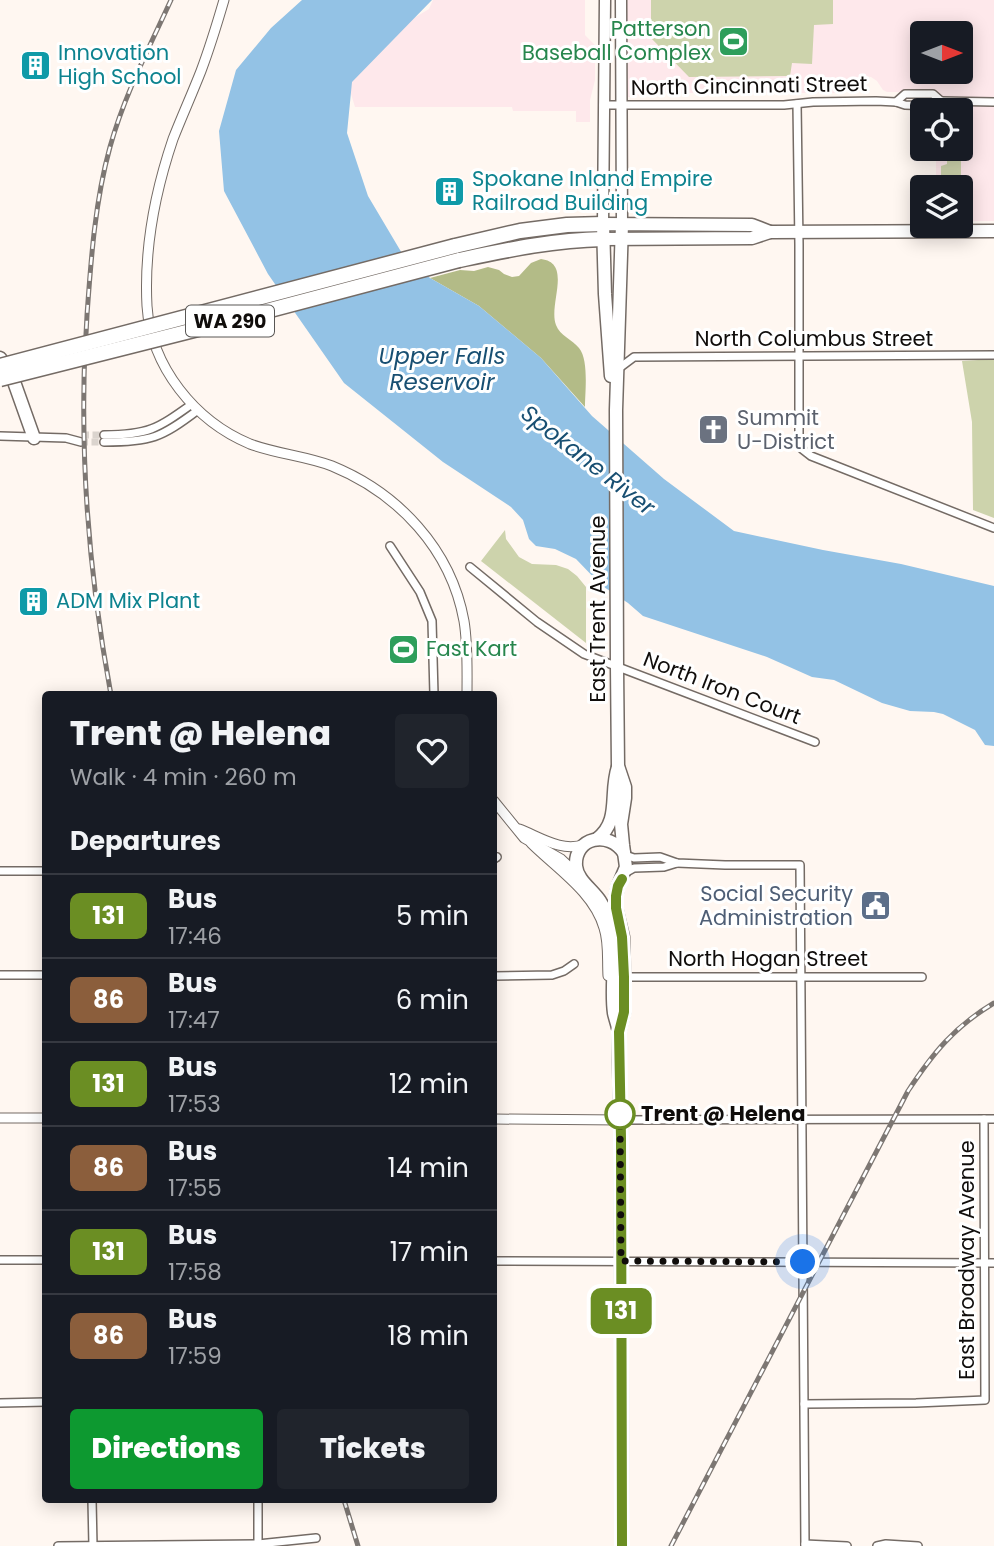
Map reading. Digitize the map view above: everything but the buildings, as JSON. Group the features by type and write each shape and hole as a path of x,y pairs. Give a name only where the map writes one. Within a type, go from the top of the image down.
{"highway":[{"name":"WA 290","path":"0,379 202,328 457,253 520,231 559,226 603,232"},
{"name":"WA 290","path":"0,366 457,253"}],"main road":[{"path":"605,0 603,232 622,239 752,238 770,232 799,231 994,231"},
{"path":"621,0 622,224 752,225 770,232"},
{"name":"WA 290","path":"603,232 622,224"},
{"name":"East Trent Avenue","path":"591,841 608,828 612,817 614,780 618,766 617,414 622,224"},
{"name":"East Trent Avenue","path":"603,232 609,356 617,414"},
{"path":"0,358 13,379 34,438"},
{"name":"East Trent Avenue","path":"618,766 625,787 621,824 625,854"},
{"path":"619,1032 624,1012 619,977 610,923 600,900 583,880 576,864 578,853 591,841 610,840 621,848 625,854 626,867 617,890 616,904 622,932 619,977 614,1012 619,1032 621,1120 622,1546"},
{"path":"583,880 596,888 605,889 615,885 623,876"}],"street":[{"path":"224,0 165,165 153,217 147,296 152,332 165,366 179,389 195,407 224,430 248,443 312,459 349,474 381,493 422,530 451,577 464,618 467,691"},
{"name":"North Cincinnati Street","path":"603,105 896,102 905,106 933,106 941,101 994,102"},
{"path":"797,104 799,437 802,449 811,456 994,528"},
{"path":"618,341 626,352 635,357 618,369"},
{"name":"North Columbus Street","path":"635,357 994,355"},
{"path":"104,438 148,431 195,407"},
{"path":"0,436 81,438"},
{"path":"390,546 411,576 432,621 433,691"},
{"name":"North Iron Court","path":"470,567 537,622 584,654 815,742"},
{"path":"497,812 571,879 601,918 607,939 609,988 614,1012"},
{"path":"517,828 559,845 575,847 591,841"},
{"path":"531,843 559,858 583,880"},
{"path":"625,854 634,858 660,856 677,863"},
{"path":"623,876 634,869 664,867 677,863 800,865 805,1545 847,1546"},
{"path":"0,871 42,870"},
{"path":"497,976 549,976 574,964"},
{"path":"0,975 42,975"},
{"name":"North Hogan Street","path":"619,977 922,977"},
{"path":"0,1118 42,1118"},
{"path":"497,1119 994,1119"},
{"name":"East Broadway Avenue","path":"804,1404 985,1401 984,1119"},
{"path":"0,1260 42,1260"},
{"path":"497,1261 994,1263"},
{"path":"0,1403 42,1402"},
{"path":"92,1503 93,1546"},
{"path":"258,1503 258,1545"},
{"path":"58,1546 258,1545 316,1538"},
{"path":"877,1546 918,1546"}],"shaded area":[{"path":"433,0 585,0 585,35 595,45 595,80 590,100 590,122 576,122 576,111 513,111 512,107 355,107 351,94 351,79 409,21 429,9"},
{"path":"625,0 994,0 994,221 973,221 973,175 936,175 936,161 973,161 973,98 935,98 935,92 887,92 877,81 864,76 850,80 840,93 643,93 628,97"}],"green space":[{"name":"Patterson Baseball Complex","path":"651,0 833,0 833,24 814,25 812,64 792,63 790,76 689,77 651,38"},
{"path":"947,161 961,161 961,175 941,175 941,166 947,164"},
{"path":"541,259 551,262 558,276 554,316 556,325 582,353 586,376 585,407 541,358 479,306 430,278 460,270 474,271 488,267 512,277 519,276 531,263"},
{"path":"994,359 994,518 973,510 972,422 962,361"},
{"path":"505,530 506,539 519,557 532,564 556,565 568,569 586,587 586,643 481,561"}],"water":[{"name":"Upper Falls Reservoir","path":"302,0 432,0 352,82 347,133 368,196 403,255 430,278 479,306 541,358 592,416 664,479 734,531 901,564 994,586 994,746 985,745 975,730 943,714 910,711 882,703 834,680 812,677 767,657 643,616 601,585 576,559 555,549 536,546 529,539 523,520 511,507 443,462 344,383 268,274 224,191 219,131 236,70 271,28"}],"tunnel":[{"path":"82,435 104,435"},
{"path":"81,442 104,442"}],"railway":[{"path":"110,691 98,618 85,462 84,367 90,273 97,209 110,147 130,91 171,0"},
{"path":"671,1546 908,1091 945,1042 994,1003"},
{"path":"345,1503 358,1546"}],"bus line":[{"name":"131","path":"622,879 617,890 616,908 624,951 624,1012 619,1032 622,1546"}],"place":[{"name":"Patterson Baseball Complex","path":"734,41"},
{"name":"Innovation High School","path":"35,65"},
{"name":"Spokane Inland Empire Railroad Building","path":"449,191"},
{"name":"Summit U-District","path":"714,430"},
{"name":"ADM Mix Plant","path":"33,601"},
{"name":"Fast Kart","path":"403,649"},
{"name":"Social Security Administration","path":"876,906"},
{"name":"Trent @ Helena","path":"620,1114"}],"route":[{"path":"620,1114 621,1261 803,1262"}],"water label":[{"name":"Spokane River","path":"588,460"}]}
